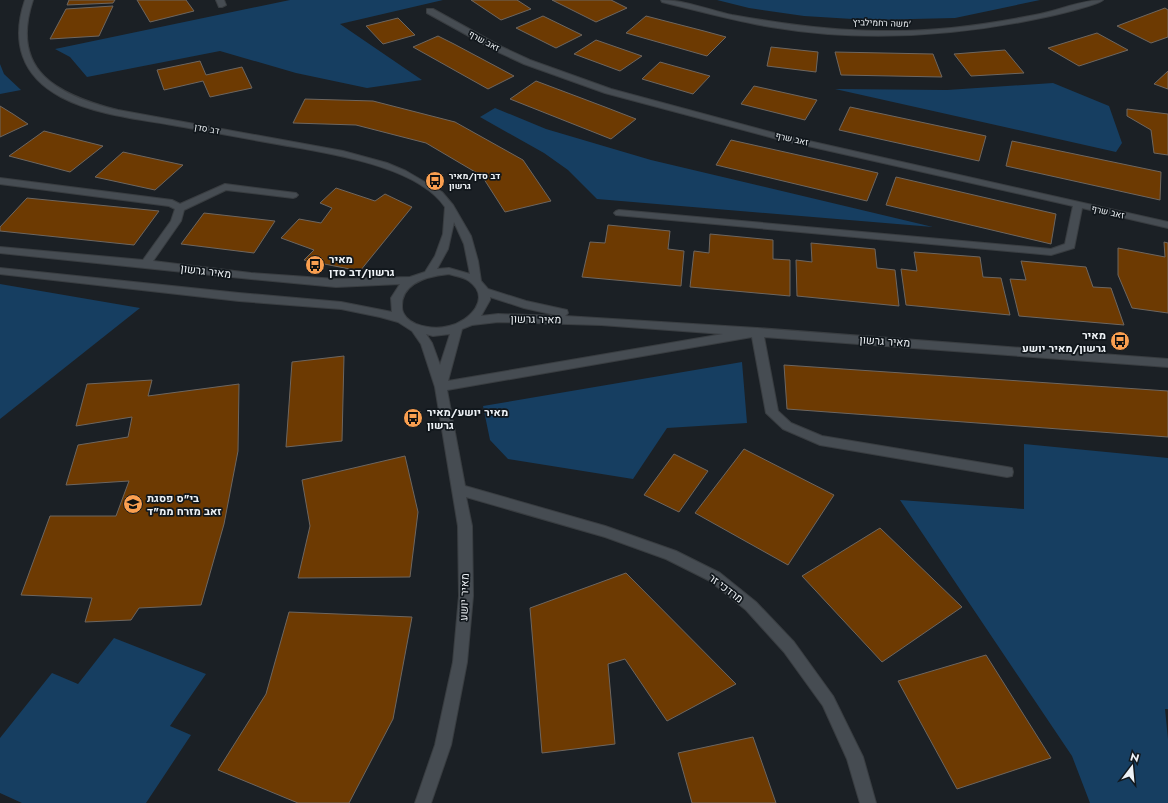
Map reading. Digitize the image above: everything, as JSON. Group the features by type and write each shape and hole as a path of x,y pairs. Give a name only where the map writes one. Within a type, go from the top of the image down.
{"street":[{"name":"דב סדן","path":"29,0 23,15 21,32 23,48 27,61 35,73 63,94 117,112 327,150 388,165 408,174 440,194 460,222 468,239 474,260 476,280"},
{"name":"משה רחמילביץ'","path":"665,0 714,13 775,25 822,30 890,34 950,32 1008,24 1069,10 1098,0"},
{"name":"זאב שרף","path":"430,11 499,49 527,62 608,91 777,136 1168,226"},
{"path":"0,180 172,203 180,208"},
{"path":"146,264 176,221 180,208 225,187 294,195"},
{"path":"619,213 1051,252 1070,246 1078,205"},
{"path":"429,273 441,256 446,244 450,207"},
{"name":"מאיר גרשון","path":"0,250 251,276 336,283 367,283 412,280"},
{"name":"מאיר גרשון","path":"0,271 239,297 329,304 380,312 401,319"},
{"path":"449,271 460,273 476,280 484,291 485,299 479,314 471,321 457,328 443,331 429,331 416,328 401,319 396,311 395,303 398,294 403,286 412,280 429,273 449,271"},
{"name":"מאיר גרשון","path":"484,291 524,304 601,321"},
{"name":"מאיר גרשון","path":"471,321 498,318 601,321 1168,362"},
{"name":"מאיר יושע","path":"416,328 426,343 441,387 464,526 466,596 460,662 443,745 423,803"},
{"name":"מאיר יושע","path":"441,387 446,363 457,328"},
{"path":"441,387 757,332 772,413 787,426 820,440 1007,472"},
{"name":"מרדכי זר","path":"458,488 612,534 671,555 715,577 751,606 789,647 828,701 855,757 868,803"}],"shaded area":[{"path":"290,0 443,0 340,24 422,80 367,88 296,73 220,51 87,77 70,57 55,49"},
{"path":"717,0 1040,0 955,18 869,20 804,16 749,8"},
{"path":"0,64 4,74 21,90 0,94"},
{"path":"1053,83 1109,106 1122,143 1116,152 835,89 947,90"},
{"path":"495,108 546,129 651,160 933,227 597,199 568,170 544,153 480,117"},
{"path":"0,284 140,308 0,419"},
{"path":"742,362 747,423 667,428 633,479 508,459 490,440 483,406"},
{"path":"1024,444 1168,458 1168,709 1165,709 1168,739 1168,803 1090,803 1072,756 900,500 1024,509"},
{"path":"114,638 206,674 170,726 191,735 146,803 22,803 0,793 0,738 52,673 78,684"}],"building":[{"path":"69,0 115,0 113,3 67,5"},
{"path":"137,0 186,0 194,11 150,22"},
{"path":"471,0 517,0 531,9 501,20"},
{"path":"552,0 611,0 627,8 596,22"},
{"path":"113,6 99,36 50,39 66,9"},
{"path":"1165,8 1168,10 1168,37 1151,43 1117,26"},
{"path":"543,16 582,35 556,48 516,28"},
{"path":"646,16 726,37 707,56 626,33"},
{"path":"398,18 415,35 383,44 366,26"},
{"path":"1097,33 1128,50 1079,66 1048,48"},
{"path":"438,36 514,76 488,89 413,47"},
{"path":"596,40 642,56 620,71 574,54"},
{"path":"771,47 818,52 816,72 767,66"},
{"path":"1005,50 1024,73 971,76 954,54"},
{"path":"835,52 933,54 942,77 841,75"},
{"path":"200,61 206,75 242,67 252,88 210,97 203,81 164,90 157,70"},
{"path":"660,62 710,76 693,94 642,79"},
{"path":"1168,71 1168,89 1154,84"},
{"path":"536,81 636,119 611,139 510,99"},
{"path":"754,86 817,100 805,120 741,104"},
{"path":"305,99 373,101 455,122 523,160 551,201 505,212 482,176 426,143 356,125 293,123"},
{"path":"0,106 13,114 28,124 0,137"},
{"path":"850,107 986,136 979,161 839,130"},
{"path":"1127,109 1168,114 1168,155 1154,153 1151,130 1127,116"},
{"path":"44,131 103,146 70,172 9,156"},
{"path":"731,140 878,173 867,201 716,165"},
{"path":"1012,141 1161,172 1160,200 1006,166"},
{"path":"123,152 183,165 155,190 95,177"},
{"path":"896,177 1056,214 1051,244 886,205"},
{"path":"336,188 375,201 385,194 412,207 360,271 304,260 314,250 281,238 299,219 321,223 332,208 320,203"},
{"path":"27,198 159,211 134,245 0,231 0,227"},
{"path":"204,213 275,221 254,253 181,244"},
{"path":"608,225 670,231 668,249 684,251 681,286 582,277 590,242 605,243"},
{"path":"710,234 773,240 773,259 790,260 790,296 690,287 694,251 709,253"},
{"path":"1164,242 1168,243 1168,313 1132,308 1118,275 1118,248 1165,257"},
{"path":"811,243 875,249 877,268 895,270 899,306 797,296 796,260 812,262"},
{"path":"914,252 980,257 983,277 1001,278 1010,315 906,305 901,269 917,271"},
{"path":"1021,261 1086,267 1093,287 1111,288 1124,325 1019,316 1010,279 1026,280"},
{"path":"344,356 342,441 286,447 292,362"},
{"path":"784,365 1168,391 1168,437 787,409"},
{"path":"152,380 148,396 239,384 238,451 224,524 201,605 139,608 131,620 85,622 92,598 21,595 50,516 116,516 129,481 66,485 78,445 128,437 132,417 76,426 87,384"},
{"path":"744,449 834,495 788,565 695,513"},
{"path":"674,454 708,471 679,512 644,495"},
{"path":"405,456 418,512 410,577 298,578 310,526 302,480"},
{"path":"880,528 962,607 882,662 802,576"},
{"path":"626,573 736,684 667,721 625,659 608,664 615,744 542,753 530,608"},
{"path":"289,612 412,617 393,719 349,803 298,803 218,770 266,694"},
{"path":"986,655 1051,758 957,789 898,681"},
{"path":"753,737 776,803 692,803 678,753"}],"place":[{"name":"דב סדן/מאיר גרשון","path":"435,181"},
{"name":"מאיר גרשון/דב סדן","path":"315,265"},
{"name":"מאיר גרשון/מאיר יושע","path":"1120,341"},
{"name":"מאיר יושע/מאיר גרשון","path":"413,418"},
{"name":"בי\"ס פסגת זאב מזרח ממ\"ד","path":"133,504"}]}
